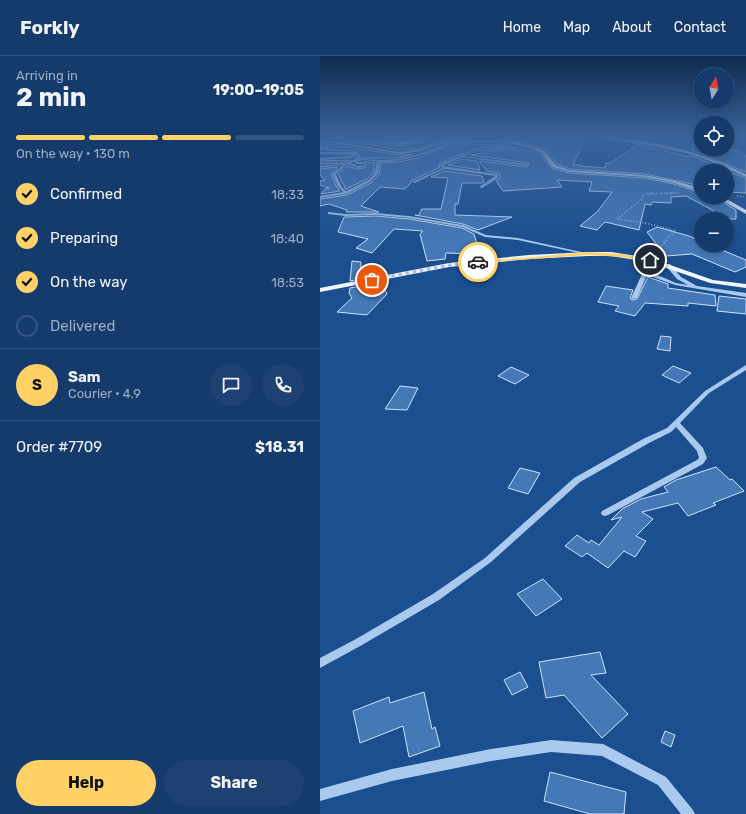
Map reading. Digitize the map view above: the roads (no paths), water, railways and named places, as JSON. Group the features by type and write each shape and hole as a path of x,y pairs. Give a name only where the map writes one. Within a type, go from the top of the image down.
{"main road":[{"path":"590,172 645,176 675,182 694,188"},
{"path":"732,204 746,212"},
{"path":"320,290 449,265 537,256 588,254 633,257 668,265 712,282 746,286"}],"street":[{"path":"336,172 334,174 340,187 346,193"},
{"path":"320,197 346,193 369,181 376,172"},
{"path":"414,182 435,172"},
{"path":"477,172 497,175 497,177 488,184 481,187"},
{"path":"329,213 344,215 376,214 409,217 463,226 485,236 518,239 588,254"},
{"path":"668,265 679,278 696,287"},
{"path":"634,298 645,273 653,274 675,284 746,295"},
{"path":"320,663 436,597 488,560 577,480 646,441 669,430 708,392 746,366"},
{"path":"605,513 700,462 703,458 700,450 677,423"},
{"path":"320,795 392,775 491,755 551,746 603,750 662,781 689,814"}]}
